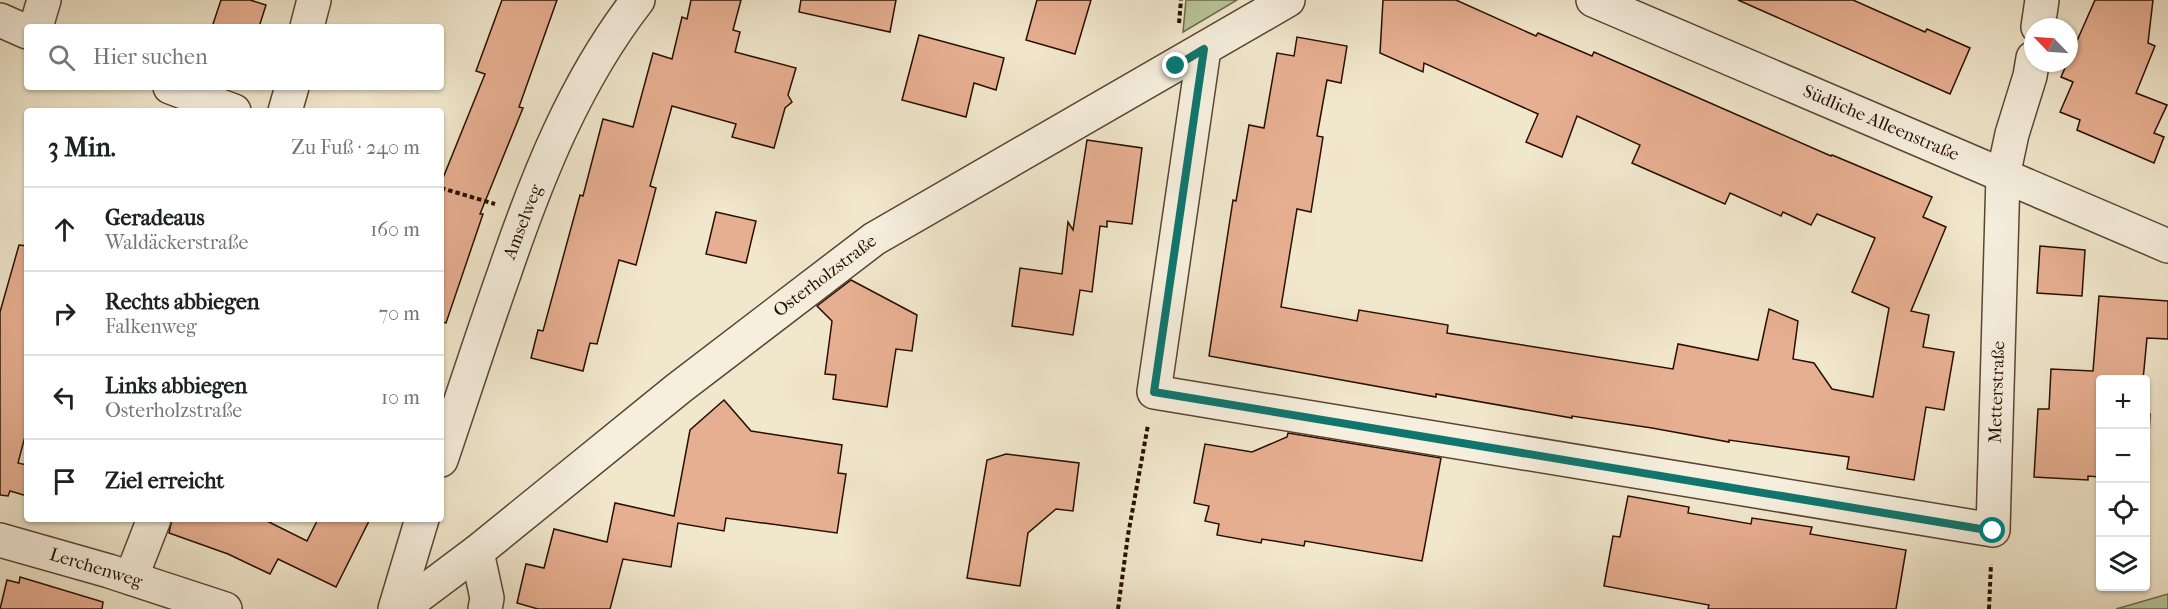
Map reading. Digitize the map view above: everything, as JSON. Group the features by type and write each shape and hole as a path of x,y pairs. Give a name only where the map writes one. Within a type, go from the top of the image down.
{"street":[{"path":"37,24 44,0"},
{"path":"308,24 314,0"},
{"name":"Amselweg","path":"444,451 525,213 555,140 584,80 638,0"},
{"name":"Osterholzstraße","path":"400,609 477,552 679,388 874,238 1288,0"},
{"name":"Südliche Alleenstraße","path":"1593,0 2168,246"},
{"path":"2039,18 2042,0"},
{"path":"0,20 24,31"},
{"path":"1204,49 1154,392 1993,531"},
{"name":"Metterstraße","path":"1993,531 2003,176 2012,134 2031,72"},
{"path":"178,90 226,108"},
{"path":"286,108 291,90"},
{"path":"131,578 153,522"},
{"path":"395,609 421,522"},
{"name":"Lerchenweg","path":"0,540 131,578 225,609"},
{"path":"477,552 487,598 485,609"}],"path":[{"path":"444,189 525,213"},
{"path":"1118,609 1128,535 1154,392"},
{"path":"1989,609 1993,531"}],"green space":[{"path":"1186,0 1237,0 1183,32"},
{"path":"2168,594 2168,609 2116,609"}],"building":[{"path":"221,0 250,0 266,5 260,24 213,24"},
{"path":"502,0 557,0 519,107 523,108 480,214 483,214 446,323 444,323 444,176 485,74 476,71"},
{"path":"691,0 741,0 733,30 740,32 735,52 796,68 788,95 792,102 785,108 774,148 732,137 736,124 672,106 650,186 656,188 636,265 619,260 597,344 590,343 583,371 531,358 538,330 543,331 603,119 633,127 653,53 672,59 682,17 687,19"},
{"path":"801,0 896,0 890,32 799,12"},
{"path":"1037,0 1091,0 1075,54 1026,40"},
{"path":"1383,0 1456,0 1536,36 1538,33 1592,56 1594,52 1831,156 1932,197 1923,217 1946,227 1911,311 1929,315 1923,347 1954,352 1944,410 1926,407 1914,480 1847,469 1849,457 1729,440 1729,442 1436,394 1436,397 1209,356 1233,200 1236,201 1249,125 1264,128 1277,53 1294,56 1297,37 1347,46 1341,83 1327,80 1317,136 1323,137 1311,212 1297,209 1281,307 1357,321 1359,310 1448,325 1447,333 1673,369 1678,344 1758,360 1769,309 1798,321 1793,359 1814,363 1832,389 1873,397 1889,308 1852,292 1875,238 1817,214 1811,225 1783,212 1781,216 1730,193 1725,204 1632,163 1640,145 1577,116 1562,157 1526,142 1538,114 1424,63 1423,72 1380,53"},
{"path":"1738,0 1853,0 1925,32 1927,29 1970,48 1950,94"},
{"path":"2095,0 2153,0 2148,43 2155,46 2136,93 2167,105 2154,133 2164,137 2154,163 2077,130 2080,120 2060,112 2073,82 2061,77 2063,72 2078,72 2078,38"},
{"path":"919,35 1004,58 996,90 974,83 966,117 902,100"},
{"path":"1087,140 1142,148 1132,224 1107,221 1107,227 1100,226 1092,292 1080,290 1073,335 1012,326 1020,268 1062,274 1068,222 1073,230"},
{"path":"716,212 756,221 746,263 706,254"},
{"path":"19,245 24,246 24,440 18,463 24,464 24,495 10,491 8,496 0,495 0,312"},
{"path":"2040,246 2085,250 2082,296 2037,293"},
{"path":"851,280 917,315 912,351 896,349 887,407 833,399 836,375 825,374 832,321 817,306"},
{"path":"2099,296 2168,301 2168,339 2147,338 2143,375 2096,375 2096,477 2088,476 2088,480 2034,477 2038,409 2049,409 2051,369 2093,371"},
{"path":"724,400 751,431 842,445 838,473 846,474 837,533 726,518 724,531 678,523 671,567 623,559 610,609 538,609 517,603 526,564 544,568 554,529 607,542 615,503 674,516 690,430"},
{"path":"1288,433 1441,458 1422,561 1305,541 1304,546 1262,539 1261,543 1217,535 1219,524 1205,521 1209,506 1194,503 1205,444 1252,452 1287,437"},
{"path":"1006,454 1079,463 1073,511 1056,509 1028,533 1020,586 967,578 987,460"},
{"path":"1628,496 1689,507 1688,513 1751,524 1752,518 1812,527 1810,534 1906,550 1896,609 1708,609 1709,605 1604,586 1613,536 1620,537"},
{"path":"171,522 269,522 307,541 316,522 368,522 336,587 278,559 270,574 228,554 169,533"},
{"path":"20,577 103,602 102,609 0,609 7,580 19,583"}],"route":[{"path":"1176,66 1204,49 1154,392 1993,531"}]}
